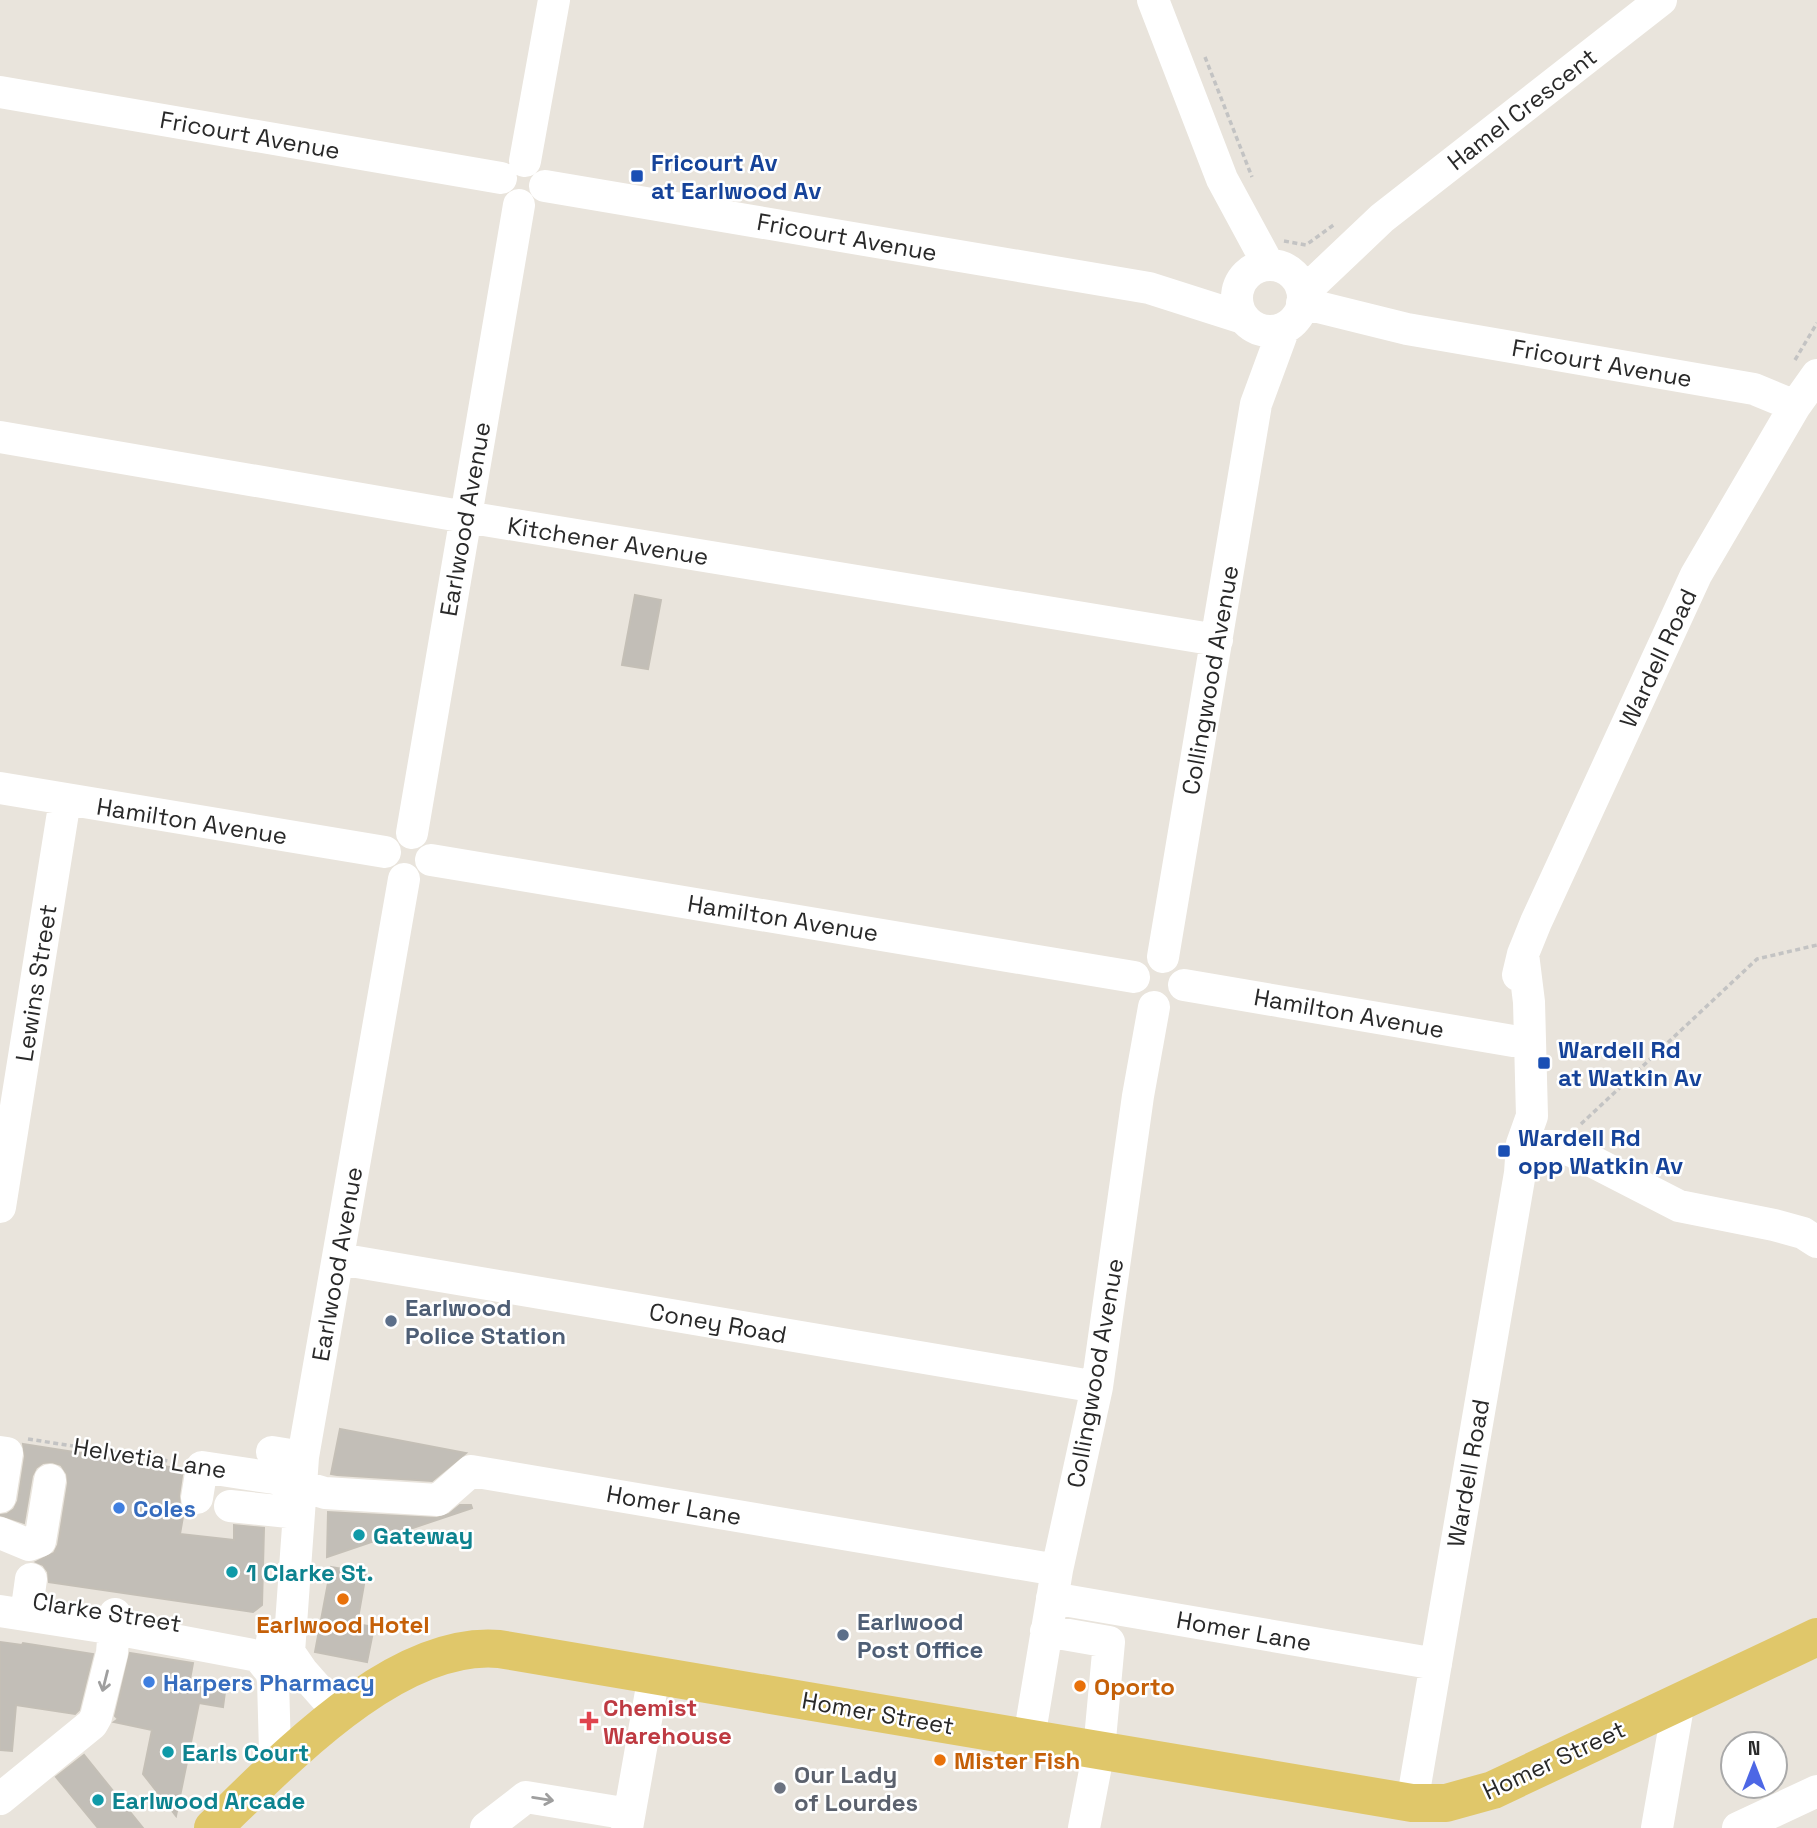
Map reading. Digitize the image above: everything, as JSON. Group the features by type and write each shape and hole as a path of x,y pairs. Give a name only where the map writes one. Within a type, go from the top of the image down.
{"main road":[{"name":"Homer Street","path":"213,1828 270,1773 339,1713 401,1673 449,1653 475,1648 499,1649 1412,1803 1446,1803 1493,1790 1817,1637"}],"street":[{"path":"513,169 539,167 545,186 536,201 519,205 504,195 513,169 554,0"},
{"path":"1153,0 1237,179 1279,287"},
{"name":"Hamel Crescent","path":"1279,287 1382,218 1661,0"},
{"name":"Fricourt Avenue","path":"0,92 513,169"},
{"name":"Fricourt Avenue","path":"545,186 1149,288 1247,322 1262,330 1279,287"},
{"name":"Earlwood Avenue","path":"412,833 519,205"},
{"name":"Hamel Crescent","path":"1279,287 1342,237 1382,218"},
{"path":"1342,237 1340,290 1348,304 1366,318"},
{"name":"Fricourt Avenue","path":"1149,288 1279,287 1407,329"},
{"name":"Fricourt Avenue","path":"1279,287 1366,318 1407,329 1754,389 1796,406"},
{"name":"Collingwood Avenue","path":"1163,957 1256,404 1279,287 1236,301 1247,322 1256,404"},
{"name":"Wardell Road","path":"1412,1803 1520,1173 1522,1144 1513,1041 1513,1002 1522,954 1696,575 1796,406 1804,370"},
{"name":"Kitchener Avenue","path":"0,437 466,517 1217,640"},
{"name":"Hamilton Avenue","path":"0,788 385,852"},
{"name":"Lewins Street","path":"0,1207 65,800"},
{"path":"412,833 425,839 431,860 418,877 404,879 391,872 385,860 385,852 387,845 397,835 412,833"},
{"name":"Hamilton Avenue","path":"431,860 1134,977"},
{"name":"Earlwood Avenue","path":"289,1652 300,1485 404,879"},
{"name":"Wardell Road","path":"1522,954 1529,1002 1532,1116 1522,1144"},
{"path":"1163,957 1170,959 1181,970 1184,985 1177,1000 1154,1007 1140,999 1134,985 1134,977 1148,959 1163,957"},
{"name":"Hamilton Avenue","path":"1184,985 1513,1041"},
{"name":"Collingwood Avenue","path":"1029,1738 1055,1584 1097,1387 1138,1096 1154,1007"},
{"path":"1522,1144 1558,1146 1679,1206 1774,1225 1803,1233 1817,1242"},
{"name":"Coney Road","path":"339,1259 1097,1387"},
{"path":"0,1497 7,1453 13,1445"},
{"path":"230,1506 300,1485 272,1452"},
{"path":"197,1498 202,1466"},
{"name":"Helvetia Lane","path":"202,1466 300,1485"},
{"name":"Homer Lane","path":"300,1485 325,1493 438,1500 471,1471 1055,1584 1436,1664"},
{"path":"0,1533 29,1545 40,1541 50,1480"},
{"name":"Clarke Street","path":"17,1600 115,1621 210,1637 270,1639 289,1652 339,1713"},
{"path":"0,1798 92,1724 113,1653 115,1621"},
{"path":"1046,1631 1109,1642 1099,1750 1084,1828"},
{"name":"Clarke Street","path":"210,1637 258,1656 271,1672 275,1752 270,1773"},
{"path":"486,1828 526,1797 628,1821 654,1675"},
{"path":"1657,1828 1679,1701"},
{"path":"1738,1828 1817,1791"}],"path":[{"path":"1201,47 1237,179"},
{"path":"1279,287 1293,244 1306,245 1342,237"},
{"path":"1804,370 1817,323"},
{"path":"1581,1124 1757,959 1817,945"},
{"name":"Helvetia Lane","path":"13,1445 202,1466"}],"building":[{"path":"635,595 661,600 648,669 622,665"},
{"path":"340,1429 466,1453 432,1481 331,1474"},
{"name":"Coles","path":"23,1444 183,1469 179,1496 184,1511 180,1534 234,1540 234,1525 264,1528 262,1605 253,1612 49,1582 48,1572 43,1565 36,1562 54,1553 58,1545 68,1483 67,1474 61,1465 43,1463 36,1468 32,1476 24,1523 0,1515 14,1509 18,1501 25,1456"},
{"name":"Gateway","path":"460,1505 471,1505 472,1508 327,1557 328,1512 437,1518 449,1514"},
{"name":"Earlwood Hotel","path":"331,1567 366,1573 357,1624 374,1627 367,1662 315,1652"},
{"path":"0,1642 93,1654 79,1710 75,1714 16,1705 12,1751 0,1750"},
{"path":"130,1653 193,1663 189,1685 225,1692 223,1707 199,1703 176,1816 143,1774 152,1730 114,1722 118,1719 115,1716"},
{"name":"Earlwood Arcade","path":"84,1755 143,1828 98,1828 56,1777"}],"place":[{"name":"Fricourt Av at Earlwood Av","path":"637,176"},
{"name":"Wardell Rd at Watkin Av","path":"1544,1063"},
{"name":"Wardell Rd opp Watkin Av","path":"1504,1151"},
{"name":"Earlwood Police Station","path":"391,1321"},
{"name":"Coles","path":"119,1508"},
{"name":"Gateway","path":"359,1535"},
{"name":"1 Clarke St.","path":"232,1572"},
{"name":"Earlwood Hotel","path":"343,1599"},
{"name":"Earlwood Post Office","path":"843,1635"},
{"name":"Harpers Pharmacy","path":"149,1682"},
{"name":"Oporto","path":"1080,1686"},
{"name":"Chemist Warehouse","path":"589,1721"},
{"name":"Earls Court","path":"168,1752"},
{"name":"Mister Fish","path":"940,1760"},
{"name":"Our Lady of Lourdes","path":"780,1788"},
{"name":"Earlwood Arcade","path":"98,1800"}]}
